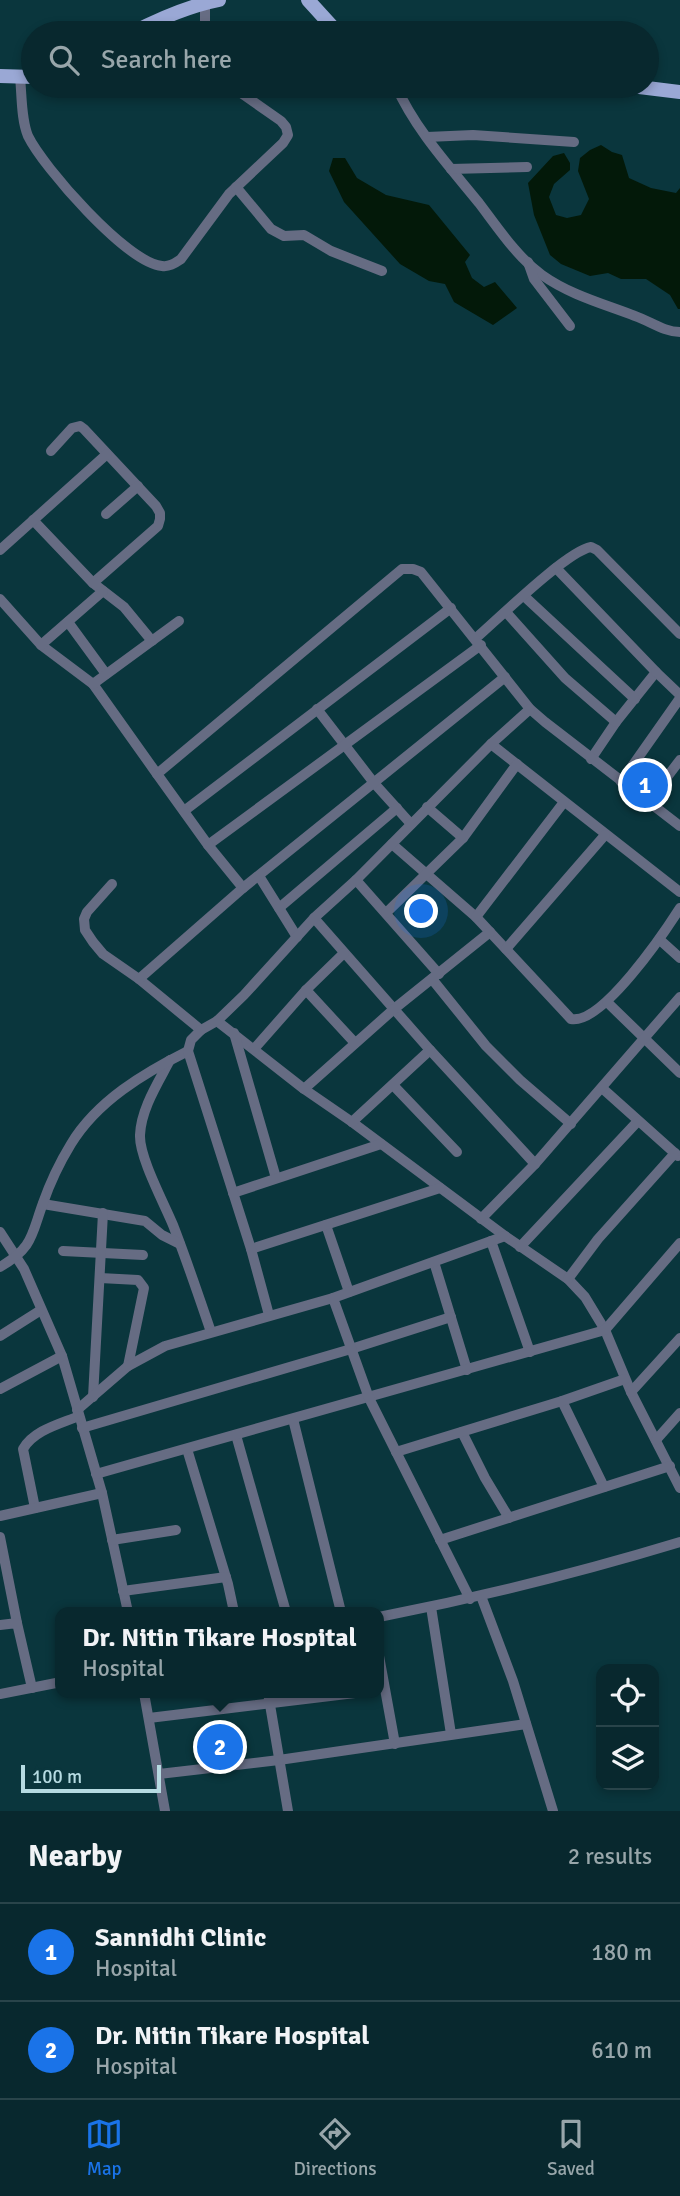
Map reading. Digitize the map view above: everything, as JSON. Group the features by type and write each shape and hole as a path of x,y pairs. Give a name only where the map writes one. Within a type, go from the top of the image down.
{"main road":[{"path":"309,0 327,21"},
{"path":"157,21 212,1"},
{"path":"0,76 21,77"},
{"path":"659,89 680,92"}],"street":[{"path":"208,21 212,1"},
{"path":"27,98 27,133 67,190 135,254 162,266 173,265 181,259 236,187 283,143 288,135 281,121 248,98"},
{"path":"401,98 406,109 451,169 528,262 542,275 573,293 665,329 680,332"},
{"path":"427,137 473,135 574,142"},
{"path":"451,169 527,167"},
{"path":"236,187 277,234 304,235 331,251 382,271"},
{"path":"528,262 534,279 570,326"},
{"path":"51,451 72,428 80,426 160,513 158,526 93,583"},
{"path":"0,550 107,454"},
{"path":"106,514 138,486"},
{"path":"33,520 93,583 124,607 152,641"},
{"path":"208,845 345,745 478,642 524,596 584,548 597,550 680,634"},
{"path":"556,568 680,696 621,782"},
{"path":"157,774 402,569 413,569 421,572 530,709 680,826"},
{"path":"41,645 103,591"},
{"path":"524,596 635,699"},
{"path":"0,599 41,645 93,684 208,845 243,888"},
{"path":"184,811 451,608"},
{"path":"506,612 565,678 616,722"},
{"path":"93,684 179,621"},
{"path":"68,622 106,674"},
{"path":"591,759 616,722 656,672"},
{"path":"139,979 243,888 505,677"},
{"path":"317,709 374,783 411,824"},
{"path":"269,1315 251,1249 188,1051 191,1040 201,1030 217,1021 244,995 314,918 530,709"},
{"path":"491,744 680,892"},
{"path":"648,802 680,760"},
{"path":"386,913 463,838 517,764"},
{"path":"476,917 564,802"},
{"path":"427,807 463,838"},
{"path":"279,908 397,808"},
{"path":"506,949 605,835"},
{"path":"392,844 476,917 571,1019 585,1019 607,1002 660,940 680,908"},
{"path":"259,876 296,937"},
{"path":"356,880 386,913 486,1046 571,1124"},
{"path":"112,884 87,912 84,919 85,930 103,954 139,979 201,1030"},
{"path":"314,918 535,1164"},
{"path":"304,1089 394,1009 490,932"},
{"path":"660,940 680,958"},
{"path":"254,1049 306,990 344,953"},
{"path":"306,990 355,1043"},
{"path":"481,1219 571,1124 680,997"},
{"path":"607,1002 643,1039 679,1070"},
{"path":"217,1021 304,1089 481,1219 568,1279 585,1297 605,1330 631,1392 680,1488"},
{"path":"234,1033 276,1178"},
{"path":"352,1122 430,1050"},
{"path":"0,1268 18,1257 28,1245 63,1157 86,1123 122,1091 188,1051"},
{"path":"170,1060 151,1097 139,1137 211,1332"},
{"path":"393,1085 457,1152"},
{"path":"568,1279 598,1239 677,1156 602,1088"},
{"path":"520,1247 638,1121"},
{"path":"233,1193 381,1144"},
{"path":"251,1249 440,1188"},
{"path":"43,1204 145,1221 162,1235 180,1244"},
{"path":"93,1397 103,1213"},
{"path":"326,1225 349,1292"},
{"path":"0,1232 18,1257 62,1356 102,1493 127,1607"},
{"path":"35,1508 23,1448 28,1440 78,1413 128,1366 164,1346 332,1298 505,1236"},
{"path":"491,1241 530,1352"},
{"path":"96,1474 605,1330 680,1242"},
{"path":"62,1251 143,1255"},
{"path":"434,1262 467,1370"},
{"path":"100,1278 138,1280 144,1288 128,1366"},
{"path":"332,1298 369,1398 440,1540 476,1597 526,1724 554,1811"},
{"path":"0,1336 41,1310"},
{"path":"82,1428 450,1317"},
{"path":"631,1392 680,1338"},
{"path":"0,1389 62,1356"},
{"path":"396,1452 625,1379"},
{"path":"562,1401 604,1488"},
{"path":"656,1440 680,1413"},
{"path":"293,1419 340,1607"},
{"path":"462,1432 509,1518"},
{"path":"236,1435 285,1607"},
{"path":"187,1449 233,1607"},
{"path":"440,1540 670,1466"},
{"path":"0,1516 102,1493"},
{"path":"112,1540 176,1530"},
{"path":"0,1537 32,1688"},
{"path":"384,1617 604,1565 680,1542"},
{"path":"123,1591 226,1577"},
{"path":"431,1607 451,1734"},
{"path":"0,1625 18,1623"},
{"path":"0,1694 55,1683"},
{"path":"384,1697 395,1744"},
{"path":"145,1698 166,1811"},
{"path":"149,1718 269,1698 288,1811"},
{"path":"159,1774 279,1760 526,1724"}],"shaded area":[{"path":"601,145 622,155 629,178 651,188 676,193 680,188 680,309 670,295 646,279 621,279 608,273 590,276 561,264 550,255 534,215 528,183 553,156 564,153 570,163 570,170 554,184 549,197 556,215 567,218 581,215 589,199 578,171 580,158"},
{"path":"333,158 345,158 357,178 386,195 429,205 470,255 465,262 472,278 484,287 495,282 517,308 493,325 454,302 445,284 429,281 400,264 344,202 329,171"}],"place":[{"name":"Sannidhi Clinic","path":"645,785"},
{"name":"Dr. Nitin Tikare Hospital","path":"220,1747"}]}
